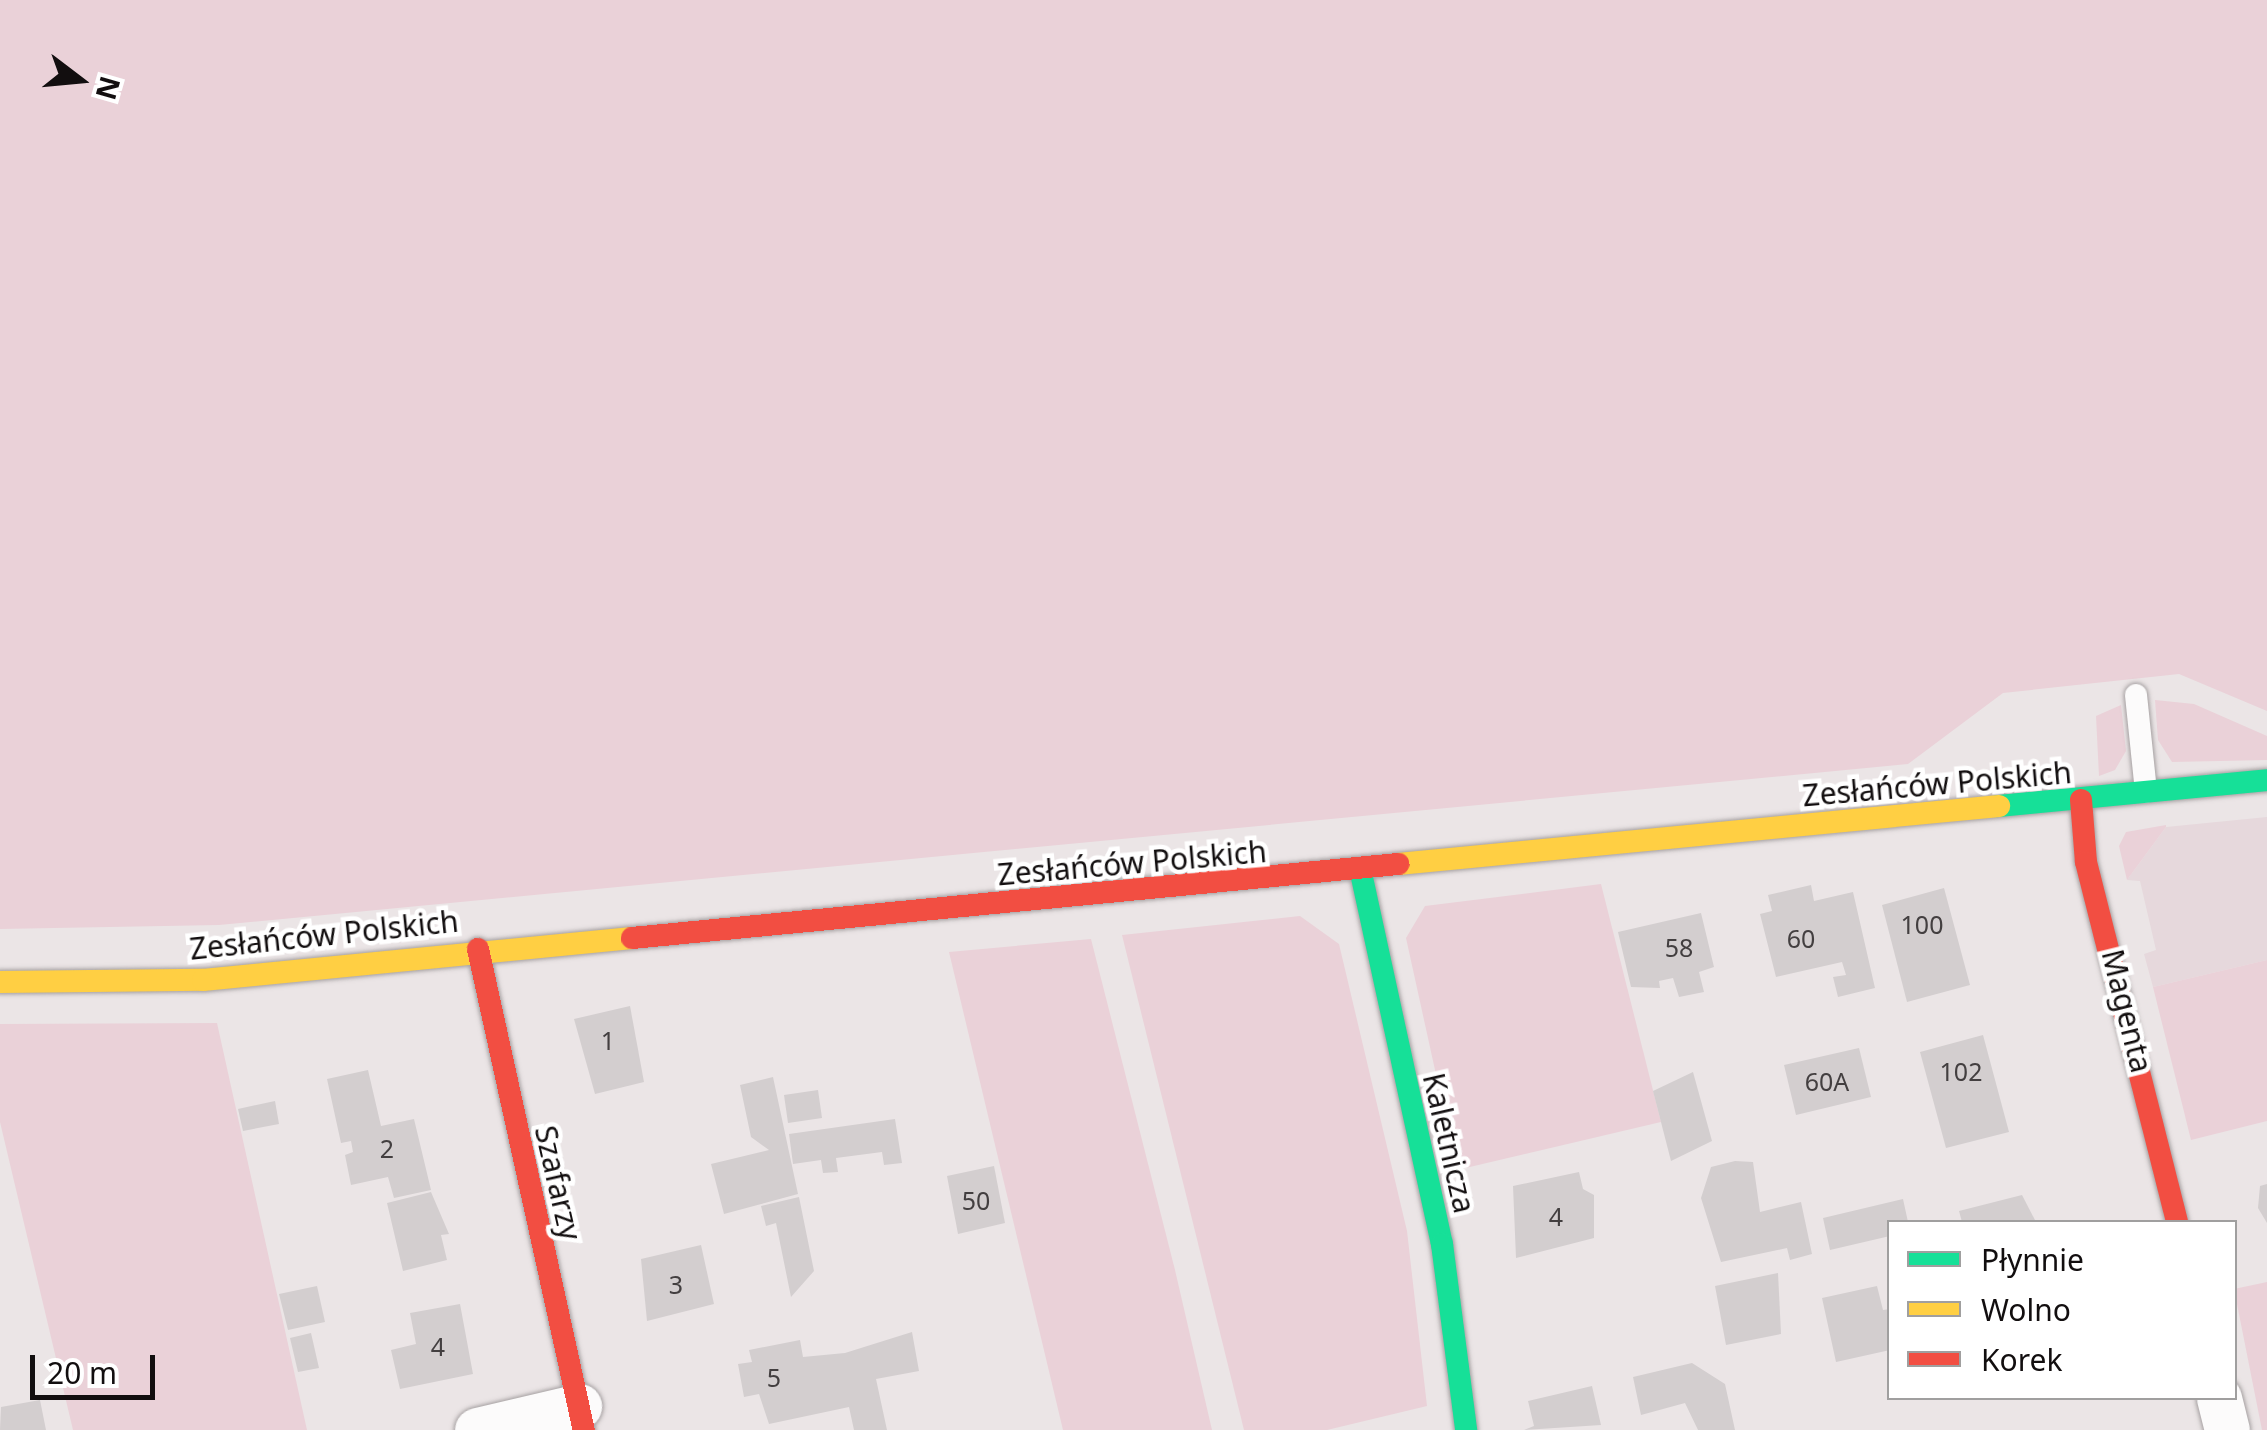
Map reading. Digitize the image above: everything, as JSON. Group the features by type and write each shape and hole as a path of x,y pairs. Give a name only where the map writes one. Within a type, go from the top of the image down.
{"street":[{"name":"Zesłańców Polskich","path":"0,982 204,980 478,948 1361,873 2267,780"},
{"name":"Magenta","path":"2082,800 2086,862 2177,1220"},
{"name":"Kaletnicza","path":"1361,873 1439,1229 1466,1430"},
{"name":"Szafarzy","path":"478,948 581,1418"},
{"path":"2220,1400 2227,1430"},
{"path":"477,1430 581,1418"}],"lane":[{"path":"2136,695 2146,793"}],"shaded area":[{"path":"0,0 2267,0 2267,711 2179,674 2003,693 1908,764 219,925 0,929"},
{"path":"2155,700 2194,704 2267,736 2267,760 2172,762 2158,740"},
{"path":"2121,705 2126,751 2115,770 2099,776 2096,716"},
{"path":"2267,817 2267,960 2153,987 2144,954 2156,950 2140,881 2127,880 2166,827"},
{"path":"2166,825 2127,880 2119,846 2126,832"},
{"path":"1601,884 1661,1122 1457,1170 1406,938 1425,906"},
{"path":"1300,916 1339,944 1407,1231 1427,1406 1327,1430 1244,1430 1122,935"},
{"path":"1091,939 1212,1430 1063,1430 949,952"},
{"path":"2267,960 2267,1121 2191,1140 2153,987"},
{"path":"217,1023 307,1430 73,1430 0,1122 0,1024"},
{"path":"2267,1282 2267,1430 2262,1430 2237,1288"}],"building":[{"path":"1811,885 1814,901 1853,892 1875,988 1838,997 1833,977 1846,975 1842,962 1776,977 1760,914 1772,911 1768,895"},
{"path":"1944,888 1970,985 1907,1002 1882,905"},
{"path":"1701,913 1714,967 1699,972 1704,992 1679,997 1673,978 1659,981 1660,988 1631,987 1618,932"},
{"path":"630,1006 644,1082 595,1094 574,1019"},
{"path":"1983,1035 2009,1132 1946,1148 1920,1052"},
{"path":"1859,1048 1871,1097 1796,1115 1784,1065"},
{"path":"368,1070 381,1126 414,1119 431,1190 394,1198 388,1177 351,1185 345,1155 353,1152 351,1141 341,1143 327,1079"},
{"path":"1693,1072 1712,1141 1671,1161 1653,1091"},
{"path":"773,1077 798,1194 724,1214 711,1164 769,1150 751,1137 740,1085"},
{"path":"818,1090 822,1118 788,1123 784,1095"},
{"path":"275,1101 279,1124 243,1131 238,1109"},
{"path":"895,1119 902,1163 884,1165 882,1152 836,1158 838,1172 823,1173 821,1160 793,1164 789,1134"},
{"path":"1735,1161 1753,1162 1760,1212 1801,1202 1812,1254 1790,1260 1787,1248 1721,1262 1701,1198 1711,1167"},
{"path":"994,1166 1005,1223 958,1234 947,1176"},
{"path":"1579,1172 1583,1189 1594,1195 1594,1238 1516,1258 1513,1186"},
{"path":"2267,1184 2267,1223 2258,1208 2260,1186"},
{"path":"431,1192 449,1234 441,1235 447,1260 403,1271 387,1203"},
{"path":"2022,1195 2035,1220 1961,1220 1959,1211"},
{"path":"799,1197 814,1271 791,1297 776,1223 766,1226 761,1206"},
{"path":"1903,1199 1908,1220 1887,1220 1887,1237 1830,1250 1823,1218"},
{"path":"701,1245 714,1304 647,1321 641,1259"},
{"path":"1778,1273 1781,1334 1726,1345 1715,1286"},
{"path":"317,1286 325,1322 288,1330 279,1294"},
{"path":"1877,1286 1883,1310 1887,1309 1887,1351 1836,1362 1822,1298"},
{"path":"460,1304 473,1374 400,1389 391,1350 416,1344 410,1313"},
{"path":"912,1332 919,1371 876,1379 887,1430 854,1430 849,1407 769,1424 759,1394 744,1397 738,1364 752,1362 749,1350 800,1340 803,1357 845,1353"},
{"path":"311,1333 319,1368 298,1372 290,1338"},
{"path":"1692,1363 1725,1384 1735,1430 1698,1430 1685,1403 1641,1415 1633,1377"},
{"path":"1592,1386 1601,1425 1524,1430 1534,1426 1528,1401"},
{"path":"40,1400 46,1430 0,1430 1,1407"}],"traffic: fast":[{"path":"1999,806 2267,780"},
{"path":"1361,873 1442,1244 1466,1430"}],"traffic: slow":[{"path":"1398,864 1999,806"},
{"path":"0,982 203,980 632,938"}],"traffic: jam":[{"path":"2081,800 2086,862 2176,1220"},
{"path":"632,938 1398,864"},
{"path":"478,949 584,1430"}]}
